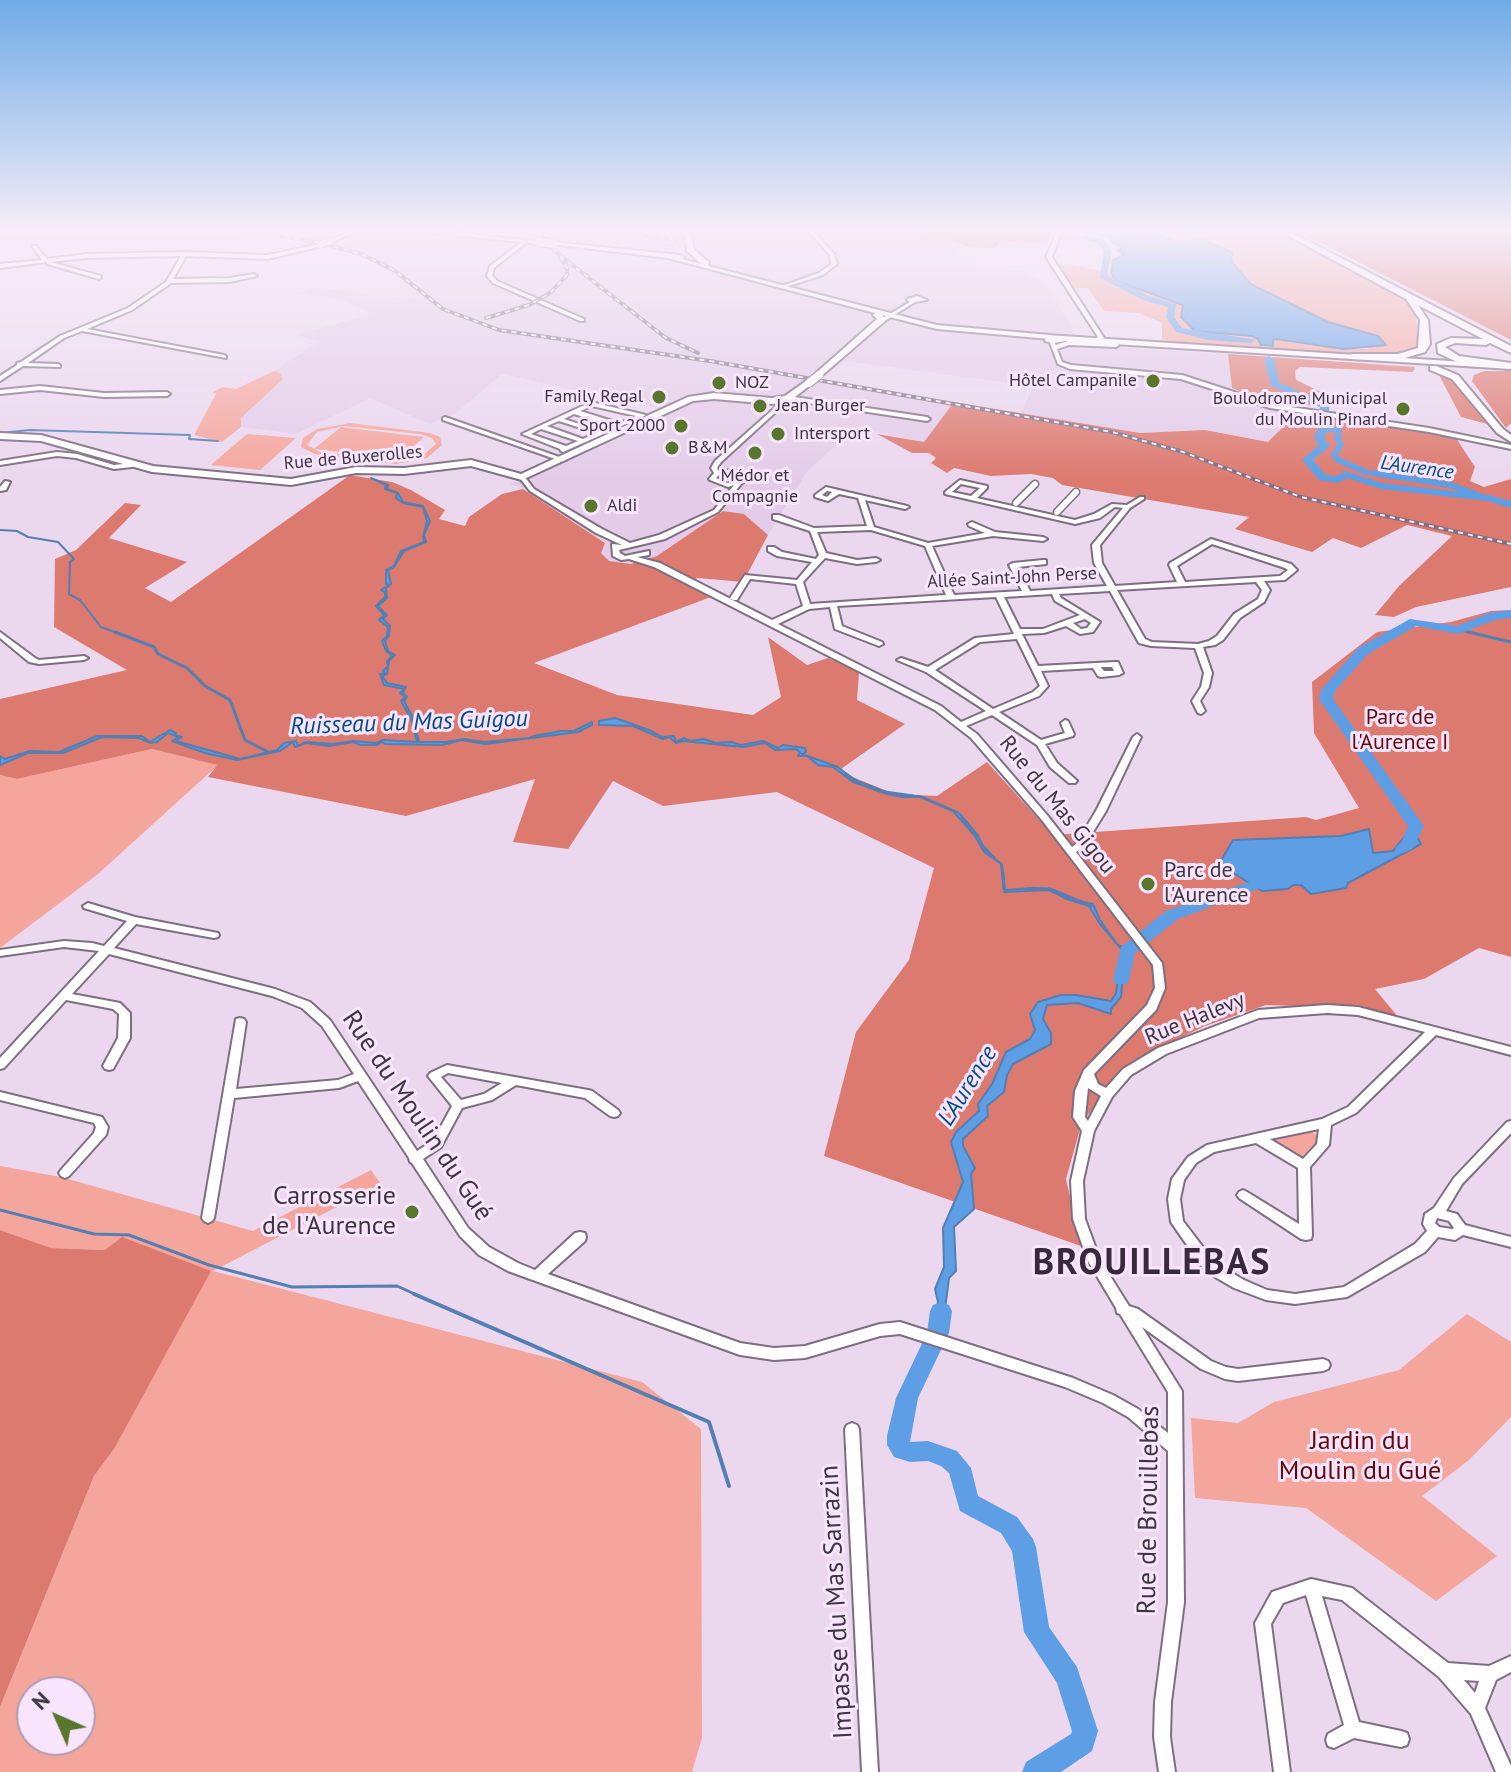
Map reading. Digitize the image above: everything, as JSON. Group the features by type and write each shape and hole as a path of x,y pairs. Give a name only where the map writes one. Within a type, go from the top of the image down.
{"main road":[{"path":"1353,357 1406,356 1424,347 1421,315"},
{"path":"1446,315 1511,347"},
{"path":"1454,315 1511,347"},
{"path":"1511,347 1475,340 1454,340 1440,346 1441,351 1457,359 1511,368"}],"street":[{"path":"0,379 19,364 80,329 116,315"},
{"path":"570,315 582,320"},
{"path":"885,315 959,330 1068,343 1511,368"},
{"path":"717,473 714,468 718,461 885,315"},
{"path":"885,315 939,331"},
{"path":"1077,315 1088,338"},
{"path":"855,342 887,326 1055,341 1088,338 1511,368"},
{"path":"80,329 224,357"},
{"path":"1088,338 1116,345"},
{"path":"1055,341 1060,363 1070,367 1182,377 1255,402 1511,447"},
{"path":"1333,358 1434,368 1455,377 1500,431 1511,439"},
{"path":"19,364 58,366"},
{"path":"1467,389 1464,377 1473,371 1511,368"},
{"path":"0,392 40,388 104,395 167,394"},
{"path":"646,550 599,531 532,490 522,477 699,397 758,402 788,398 927,419"},
{"path":"567,449 525,434 591,404 653,417"},
{"path":"575,412 618,425"},
{"path":"551,456 642,415"},
{"path":"445,419 563,460"},
{"path":"559,419 601,433"},
{"path":"542,427 584,441"},
{"path":"1475,440 1495,437 1500,431"},
{"name":"Rue de Buxerolles","path":"0,436 41,438 128,467 291,482 356,470 404,471 471,463 522,477"},
{"path":"0,463 46,454 68,454 128,467"},
{"path":"718,461 729,471"},
{"path":"599,531 617,548 662,537 716,511 745,480 744,475 729,471 717,473 712,479 722,485 728,496"},
{"path":"0,489 4,489 7,482"},
{"path":"722,485 739,484"},
{"path":"1014,506 1035,484"},
{"path":"837,492 905,507"},
{"path":"1055,515 1076,492"},
{"path":"861,497 871,528"},
{"path":"1142,498 1128,507 1096,545 1098,563 1142,641 1198,646 1220,638 1237,616 1261,600 1266,590 1259,580"},
{"path":"972,499 1055,515 1075,522 1086,521 1114,505 1128,507"},
{"path":"776,517 813,530 871,528 928,545 993,534 1043,539"},
{"path":"972,524 993,534"},
{"path":"813,530 820,558"},
{"path":"1182,584 1173,565 1222,533"},
{"path":"632,558 662,537"},
{"name":"Allée Saint-John Perse","path":"771,624 807,607 833,604 1259,580 1282,578 1293,570 1211,541"},
{"path":"928,545 951,597"},
{"name":"Rue du Mas Gigou","path":"617,548 618,555 657,565 938,708 961,725 1004,768 1158,965 1160,988 1152,1007 1088,1073 1082,1090 1079,1117 1088,1131"},
{"path":"771,549 780,554 857,562 876,560"},
{"name":"Rue du Mas Gigou","path":"646,550 657,565"},
{"path":"799,582 820,558"},
{"path":"1027,593 1013,565 1043,562"},
{"path":"734,598 748,577 799,582"},
{"path":"799,582 807,607"},
{"path":"1054,592 1058,599 1096,622 1090,630 1080,632 1067,623"},
{"path":"961,725 1036,694 1044,686 999,595"},
{"path":"833,604 838,627 879,644"},
{"path":"929,670 978,640 1044,631 1085,616"},
{"path":"0,634 32,660 84,658"},
{"path":"1198,646 1208,673 1205,687 1196,701 1201,711"},
{"path":"901,660 929,670 1040,743 1053,765 1072,781"},
{"path":"1035,669 1096,665"},
{"path":"1040,743 1070,734 1065,723"},
{"path":"1070,852 1080,846 1101,811 1137,737"},
{"path":"88,906 134,920 214,935"},
{"path":"0,1065 134,920"},
{"name":"Rue du Moulin du Gué","path":"0,953 64,944 105,950 275,993 306,1005 326,1023 464,1232 484,1251 537,1276 740,1349 774,1354 805,1352 880,1330 900,1328 1068,1382 1108,1399 1133,1413 1173,1446"},
{"path":"64,996 116,1006 125,1013 124,1038 109,1066"},
{"name":"Rue Halevy","path":"1088,1131 1106,1099 1127,1072 1162,1051 1258,1014 1327,1009 1358,1011 1511,1051"},
{"path":"208,1218 240,1022"},
{"path":"1434,1030 1352,1110 1325,1123 1211,1148 1192,1160 1178,1179 1174,1199 1177,1222 1210,1267 1266,1295 1295,1299 1347,1292 1420,1248 1435,1231"},
{"path":"458,1105 434,1076 447,1069 588,1094 614,1113"},
{"path":"1088,1073 1093,1087 1106,1099"},
{"path":"229,1094 339,1084 360,1076"},
{"path":"414,1159 437,1144 458,1105 488,1097 514,1081"},
{"path":"1082,1090 1106,1099"},
{"path":"0,1096 98,1120 102,1127 100,1135 65,1173"},
{"path":"1243,1195 1306,1235 1304,1166 1323,1145 1325,1123"},
{"path":"1461,1229 1455,1235 1444,1235 1429,1224 1429,1217 1438,1213 1458,1181 1511,1125"},
{"name":"Rue de Brouillebas","path":"1088,1131 1077,1181 1079,1219 1094,1261 1175,1391 1176,1602 1163,1702 1162,1737 1167,1772"},
{"path":"1258,1138 1304,1166"},
{"path":"1438,1213 1453,1217 1461,1229 1511,1242"},
{"path":"537,1276 580,1237"},
{"path":"1122,1309 1133,1313 1206,1365 1225,1373 1238,1375 1323,1365"},
{"name":"Impasse du Mas Sarrazin","path":"852,1429 870,1772"},
{"path":"1311,1586 1353,1729"},
{"path":"1282,1772 1263,1623 1278,1597 1311,1586 1346,1593 1445,1671 1477,1708 1505,1772"},
{"path":"1445,1671 1490,1674 1511,1664"},
{"path":"1477,1708 1490,1674"},
{"path":"1334,1740 1353,1729 1401,1739"}],"shaded area":[{"path":"369,315 1064,315 1082,345 1228,354 1232,388 1299,411 1269,442 1205,430 1140,433 1021,413 1033,386 843,361 822,379 954,402 924,442 855,427 806,473 768,535 744,514 723,511 657,556 631,564 609,561 601,553 604,542 523,489 510,484 659,408 502,374 456,413 430,424 370,398 296,434 241,427 241,418 282,379 280,373 274,371 318,342 296,335"}],"green space":[{"path":"1143,315 1181,315 1195,331 1252,336 1259,339 1263,350 1172,343 1162,339 1162,323"},
{"path":"1314,315 1416,315 1419,342 1414,351 1382,356 1267,350 1272,346 1273,339 1314,346 1368,349 1378,336 1328,322"},
{"path":"1462,315 1511,315 1511,340"},
{"path":"1228,354 1415,367 1413,372 1300,367 1295,371 1296,380 1344,403 1337,406 1298,405 1269,391 1259,398 1232,388"},
{"path":"274,371 280,373 283,379 241,418 241,427 222,442 194,435 216,394 212,393 222,387 236,389"},
{"path":"1484,371 1511,371 1511,423 1506,428 1472,381 1474,375"},
{"path":"1445,374 1487,424 1461,417 1439,375"},
{"path":"954,402 1140,433 1205,430 1268,442 1299,411 1456,438 1475,467 1470,481 1484,487 1511,479 1511,587 1416,607 1394,617 1375,615 1399,586 1452,536 1407,525 1361,548 1333,538 1312,552 1235,529 1249,517 1062,485 1053,478 1031,474 991,476 954,468 947,473 931,463 936,458 929,453 912,453 877,434 924,442"},
{"path":"350,423 430,433 440,437 442,445 427,458 396,464 315,454 301,447 303,438 317,429","holes":["344,426 432,438 436,444 421,457 398,461 320,452 307,445 317,432"]},
{"path":"341,427 424,437 399,459 314,449"},
{"path":"247,434 296,438 260,470 211,465"},
{"name":"Parc de l'Aurence I","path":"350,475 392,482 411,490 445,510 439,519 465,526 469,517 502,494 523,489 605,543 601,553 609,561 631,564 657,556 723,511 744,514 768,535 743,582 698,578 685,582 711,597 534,663 617,695 753,715 781,697 768,637 807,665 828,658 859,672 857,700 905,724 838,771 894,794 937,796 987,762 1053,835 1306,817 1316,820 1359,808 1314,733 1312,682 1377,632 1511,610 1511,957 1479,948 1424,979 1375,989 1399,1018 1360,1008 1266,1005 1205,1026 1134,1060 1082,1122 1066,1179 1081,1246 824,1156 856,1032 909,960 934,868 777,792 663,806 613,781 568,849 513,842 535,779 406,816 208,777 217,765 152,749 17,779 0,775 0,699 127,670 54,627 55,559 76,550 125,503 141,505 109,538 187,562 145,588 171,602"},
{"path":"152,749 218,765 98,874 0,948 0,775 17,779"},
{"path":"1311,1131 1317,1135 1319,1142 1301,1159 1272,1141"},
{"path":"0,1166 61,1177 253,1231 371,1170 381,1184 213,1271 642,1382 701,1429 702,1738 692,1772 0,1772 0,1707 94,1476 114,1449 105,1250 50,1248 0,1230"},
{"path":"0,1230 51,1248 105,1250 122,1237 211,1271 114,1449 94,1476 0,1707"},
{"name":"Jardin du Moulin du Gué","path":"1467,1314 1511,1342 1511,1417 1469,1460 1422,1496 1497,1556 1436,1601 1306,1508 1195,1498 1191,1418 1238,1423 1274,1402 1399,1370"}],"water":[{"path":"1313,315 1378,336 1386,345 1344,349 1276,339 1273,346 1261,345 1252,336 1195,331 1181,317"},
{"path":"371,478 388,485 387,489 398,493 403,502 423,506 430,521 424,535 426,542 404,551 394,567 388,570 391,584 386,588 387,598 378,606 387,615 383,619 390,626 389,636 385,641 388,651 395,655 389,661 387,674 382,676 387,683 406,687 403,693 407,697 404,701 413,718 419,742 464,739 484,742 529,738 574,731 592,722 592,725 578,732 485,744 462,740 442,745 382,742 377,745 360,745 353,742 329,746 306,743 299,746 306,742 333,744 353,741 376,743 383,740 417,742 411,719 401,701 405,697 400,693 404,689 384,685 380,674 385,673 387,661 392,656 386,651 382,641 387,636 388,627 379,620 384,615 376,606 385,597 385,592 381,590 389,585 386,584 386,570 394,566 401,551 424,542 423,537 427,521 423,507 403,503 396,498 397,493 385,489 386,485"},
{"path":"615,718 662,737 674,736 676,742 684,738 741,745 763,741 778,748 783,745 805,748 806,752 802,754 838,767 850,778 894,795 919,796 957,812 978,836 986,852 1002,864 1005,890 1050,889 1062,897 1049,890 1004,892 1001,864 984,852 975,836 953,811 920,797 903,797 887,794 853,782 833,767 818,765 807,756 798,756 800,752 796,749 775,750 765,743 743,747 683,741 676,743 669,737 663,739 633,726 599,725 599,721"},
{"path":"170,730 182,737 176,741 240,759 277,750 284,743 296,741 298,746 295,747 293,742 280,751 237,760 172,741 178,737 168,733 157,742 150,743 139,738 102,737 63,753 28,753 0,765 0,756 5,759 30,751 59,752 97,736 142,736 150,742"},
{"path":"1412,828 1421,844 1348,883 1346,888 1311,894 1301,885 1293,885 1288,889 1262,891 1219,864 1233,840 1341,836 1369,829 1373,853 1393,851"},
{"path":"1066,898 1093,904 1118,945 1125,948 1133,941 1136,943 1125,954 1121,997 1111,1009 1111,1014 1078,1003 1047,1005 1043,1019 1051,1033 1051,1044 1013,1064 1004,1092 987,1106 988,1116 963,1139 963,1146 975,1168 971,1174 974,1209 954,1227 956,1271 949,1278 942,1334 933,1331 938,1302 935,1289 944,1267 943,1228 963,1182 951,1142 956,1132 979,1111 978,1104 992,1084 1006,1052 1030,1039 1035,1030 1030,1014 1038,1002 1061,995 1111,1001 1116,993 1122,950 1100,924 1089,906"},
{"path":"925,1344 930,1346 907,1398 898,1436 899,1445 902,1450 928,1451 949,1458 959,1468 969,1503 1009,1525 1017,1536 1024,1547 1037,1632 1068,1676 1084,1723 1083,1742 1036,1772 1027,1772 1037,1761 1080,1731 1064,1675 1040,1649 1032,1634 1020,1548 1007,1529 967,1506 956,1470 949,1462 929,1454 905,1456 892,1448 902,1396"}],"waterway":[{"name":"L'Aurence","path":"1171,315 1179,330 1208,337 1251,340"},
{"name":"L'Aurence","path":"1269,359 1274,384 1325,406 1321,421 1324,427 1319,438 1325,446 1307,460 1323,478 1338,480 1345,474 1381,486 1489,498 1511,505"},
{"name":"L'Aurence","path":"1324,427 1339,431 1337,438 1341,444 1334,455 1338,460 1366,472"},
{"path":"0,433 30,430 190,435 189,439 218,441"},
{"name":"L'Aurence","path":"1372,473 1451,485 1480,496"},
{"path":"0,530 17,531 28,537 58,542 74,559 70,562 69,594 80,600 101,627 120,634"},
{"name":"L'Aurence","path":"1403,848 1407,846 1416,826 1326,699 1328,690 1363,651 1414,622 1458,630 1493,616 1511,614"},
{"path":"1458,630 1473,633"},
{"path":"115,632 154,647 158,654 187,668 205,686 230,700 245,740 268,752"},
{"path":"1468,632 1473,633"},
{"path":"1473,633 1477,634"},
{"path":"1473,633 1511,642"},
{"name":"Ruisseau du Mas Guigou","path":"846,774 859,783"},
{"name":"Ruisseau du Mas Guigou","path":"885,792 913,796"},
{"name":"Ruisseau du Mas Guigou","path":"962,818 978,836"},
{"name":"Ruisseau du Mas Guigou","path":"980,843 994,858"},
{"name":"Ruisseau du Mas Guigou","path":"1003,873 1004,888"},
{"name":"L'Aurence","path":"1122,980 1127,951 1172,915 1271,879"},
{"name":"Ruisseau du Mas Guigou","path":"1026,889 1050,889 1091,906"},
{"path":"0,1210 94,1234 129,1235 209,1265 292,1287 397,1286 419,1296"},
{"path":"414,1294 709,1422 729,1486"},
{"name":"L'Aurence","path":"941,1311 938,1333 907,1398 898,1436 899,1445 902,1450 928,1451 949,1458 959,1468 968,1503 1009,1525 1024,1547 1037,1632 1068,1676 1085,1731 1083,1742 1036,1772"}],"railway":[{"path":"458,315 499,330 710,361 1112,432 1183,452 1301,497 1511,544"},
{"path":"486,318 497,315"},
{"path":"636,315 666,338 698,353"}],"place":[{"name":"Hôtel Campanile","path":"1153,381"},
{"name":"NOZ","path":"719,383"},
{"name":"Family Regal","path":"659,397"},
{"name":"Jean Burger","path":"760,406"},
{"name":"Boulodrome Municipal du Moulin Pinard","path":"1403,409"},
{"name":"Sport 2000","path":"681,426"},
{"name":"Intersport","path":"778,434"},
{"name":"B&M","path":"672,448"},
{"name":"Médor et Compagnie","path":"755,453"},
{"name":"Aldi","path":"591,506"},
{"name":"Parc de l'Aurence","path":"1148,884"},
{"name":"Carrosserie de l'Aurence","path":"412,1212"}],"district":[{"name":"BROUILLEBAS","path":"1152,1264"}]}
